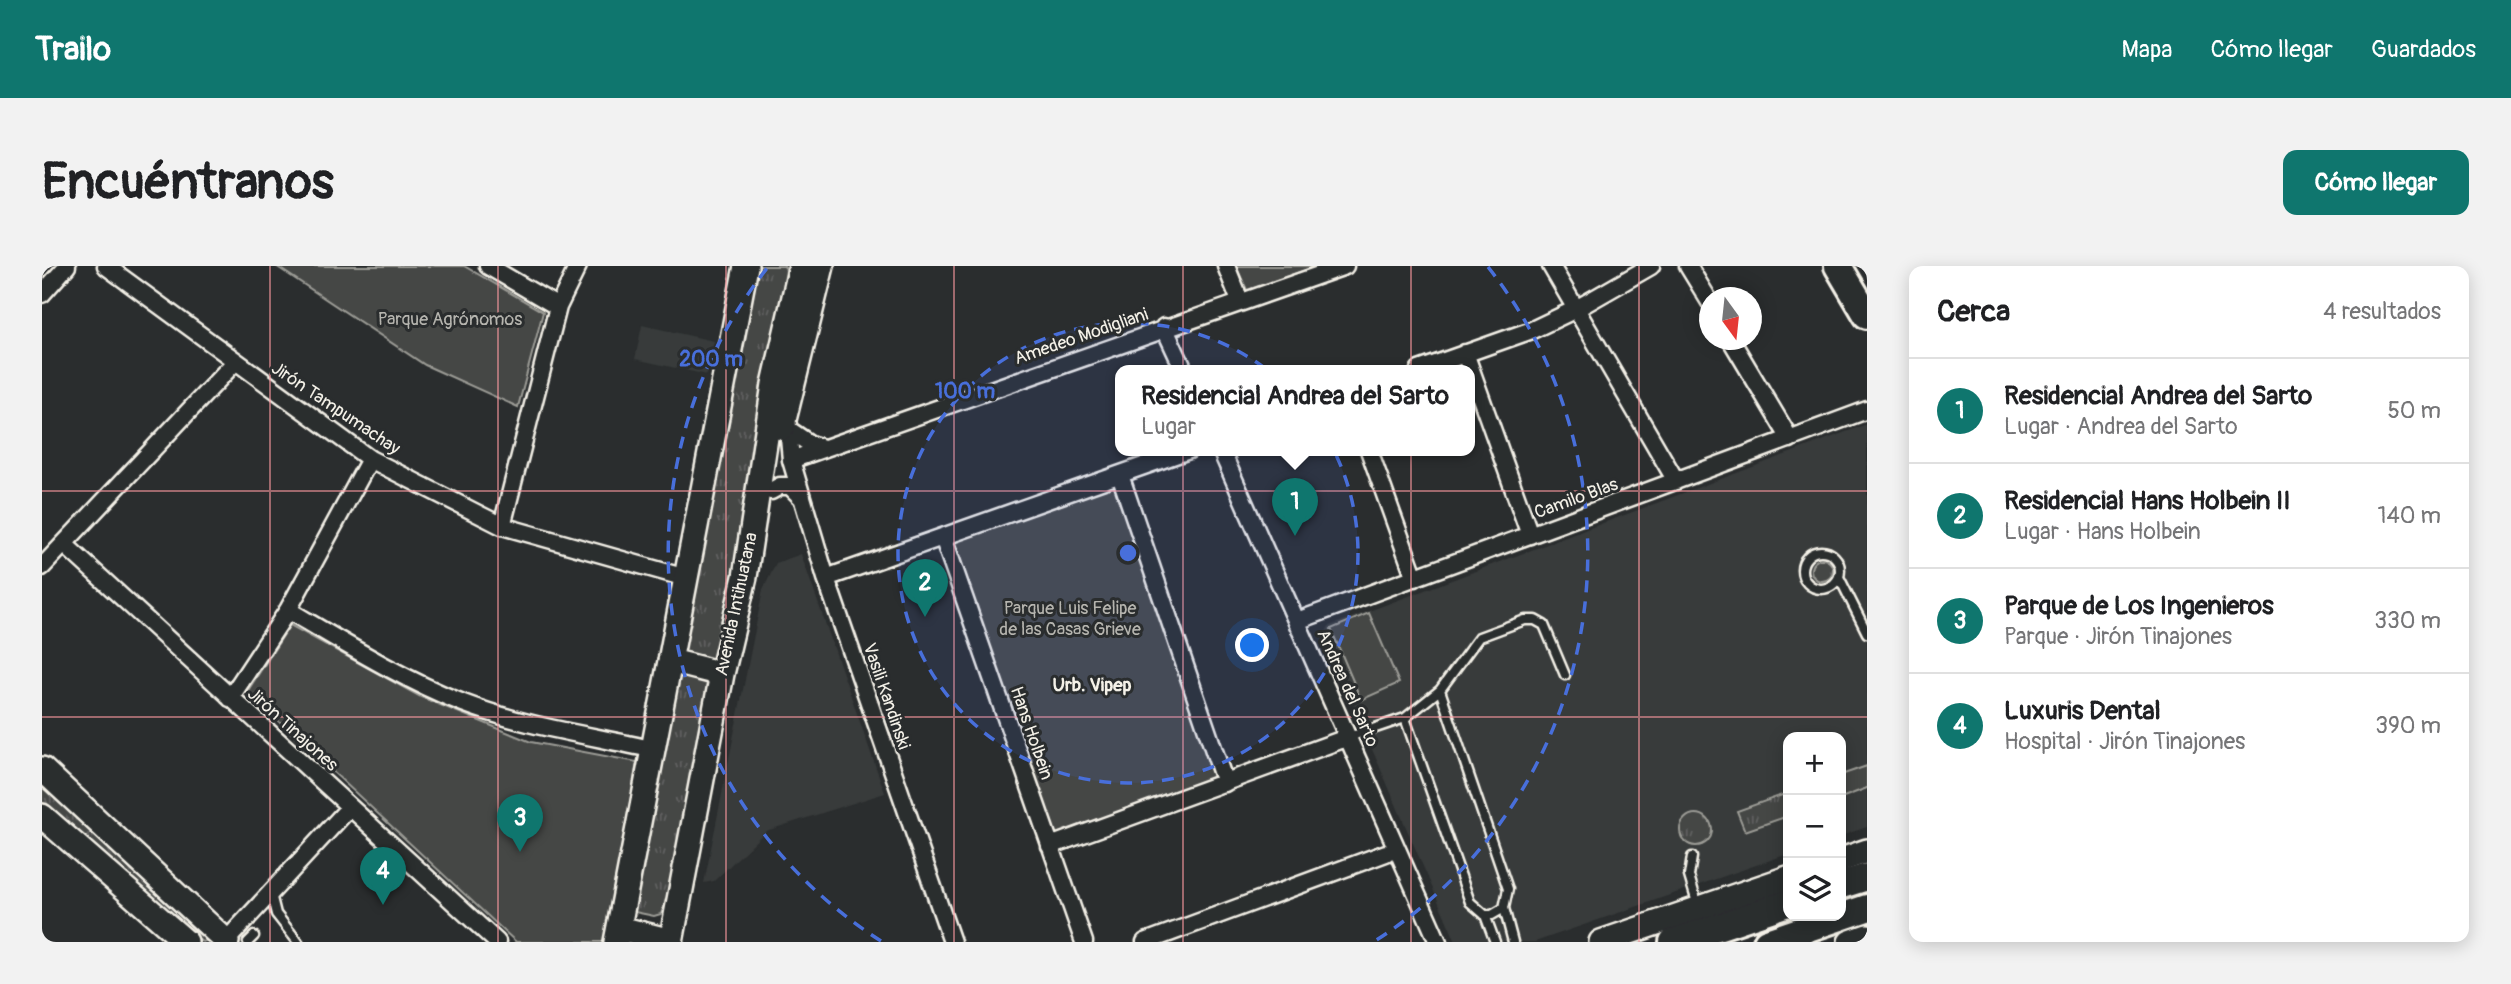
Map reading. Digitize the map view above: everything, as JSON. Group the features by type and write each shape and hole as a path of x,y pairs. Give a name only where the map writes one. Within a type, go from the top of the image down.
{"main road":[{"path":"671,941 617,935 746,266"},
{"name":"Avenida Intihuatana","path":"671,941 722,674 745,577 774,384 802,266"},
{"path":"745,577 771,491 822,266"},
{"path":"1838,266 1867,315"},
{"path":"671,661 722,674"},
{"path":"42,769 239,937"},
{"path":"42,816 186,942"},
{"path":"1846,858 1867,851"},
{"path":"1846,884 1867,877"},
{"path":"1601,942 1783,880"},
{"path":"1673,942 1782,905 1780,940 1867,908"},
{"path":"1850,942 1867,936"}],"street":[{"path":"42,294 67,266"},
{"name":"Jirón Tampumachay","path":"106,266 370,458 502,526 686,578"},
{"path":"488,266 558,307"},
{"path":"502,526 558,307 578,266"},
{"path":"1226,266 1240,301"},
{"name":"Amedeo Modigliani","path":"791,460 1164,327 1345,266"},
{"path":"1551,266 1676,481"},
{"path":"1433,365 1532,330 1576,309 1651,266"},
{"path":"1688,266 1701,287"},
{"path":"1164,327 1182,365"},
{"path":"1737,350 1790,439"},
{"path":"1465,353 1469,365"},
{"path":"42,567 235,362"},
{"path":"1475,381 1530,535"},
{"name":"Camilo Blas","path":"1297,621 1867,410"},
{"path":"787,418 810,444 823,448"},
{"name":"Vasili Kandinski","path":"787,418 791,460 826,578 952,942"},
{"path":"826,578 1172,456"},
{"name":"Andrea del Sarto","path":"1224,456 1438,942"},
{"path":"1371,456 1415,578"},
{"path":"230,698 288,610 370,458"},
{"path":"771,491 791,460"},
{"path":"1120,475 1225,783"},
{"path":"771,491 780,486 790,486 801,497"},
{"name":"Hans Holbein","path":"943,537 1084,942"},
{"name":"Jirón Tinajones","path":"64,544 497,942"},
{"path":"288,610 362,653 463,703 517,720 651,749"},
{"path":"1051,846 1349,737"},
{"path":"239,937 272,891 350,807"},
{"path":"1145,942 1386,853"}],"lane":[{"path":"1839,576 1831,586 1812,587 1804,577 1803,565 1810,554 1828,551 1837,559 1839,576 1867,633"},
{"path":"1349,737 1405,718 1440,690 1479,637 1525,620 1535,620 1549,632 1565,675"},
{"path":"1440,690 1508,890 1504,908 1513,942"},
{"path":"1405,718 1470,902 1485,915 1495,942"},
{"path":"1692,857 1689,876 1699,908"},
{"path":"272,891 275,915 298,942"},
{"path":"1485,915 1492,915 1504,908"}],"shaded area":[{"path":"642,325 714,341 707,375 635,359"},
{"path":"1867,424 1867,827 1846,834 1846,732 1783,732 1783,856 1535,942 1456,942 1323,637 1329,626"},
{"path":"801,554 885,793 766,831 714,881 704,883 763,590 776,563"}],"green space":[{"name":"Parque Agrónomos","path":"276,266 464,266 543,312 518,407 425,365"},
{"path":"755,266 784,266 786,270 727,608 712,664 679,658"},
{"path":"1236,266 1317,266 1247,290"},
{"name":"Parque Luis Felipe de las Casas Grieve","path":"1116,482 1217,779 1053,838 950,541"},
{"path":"1822,559 1830,562 1833,570 1830,578 1822,581 1814,578 1811,570 1814,562"},
{"path":"1369,613 1399,683 1361,700 1331,629"},
{"path":"290,625 421,697 531,742 637,762 606,942 516,942 247,692"},
{"path":"677,670 710,677 673,880 661,914 654,916 625,910"},
{"path":"1867,766 1867,788 1846,796 1846,773"},
{"path":"42,779 211,940 202,942 87,852 42,810"},
{"path":"1783,795 1783,818 1745,831 1737,811"},
{"path":"1696,814 1708,818 1712,830 1708,842 1696,846 1684,842 1680,830 1684,818"}],"place":[{"name":"Residencial Andrea del Sarto","path":"1295,536"},
{"name":"Residencial Hans Holbein II","path":"925,617"},
{"name":"Parque de Los Ingenieros","path":"520,852"},
{"name":"Luxuris Dental","path":"383,905"}],"district":[{"name":"Urb. Vipep","path":"1092,684"}]}
